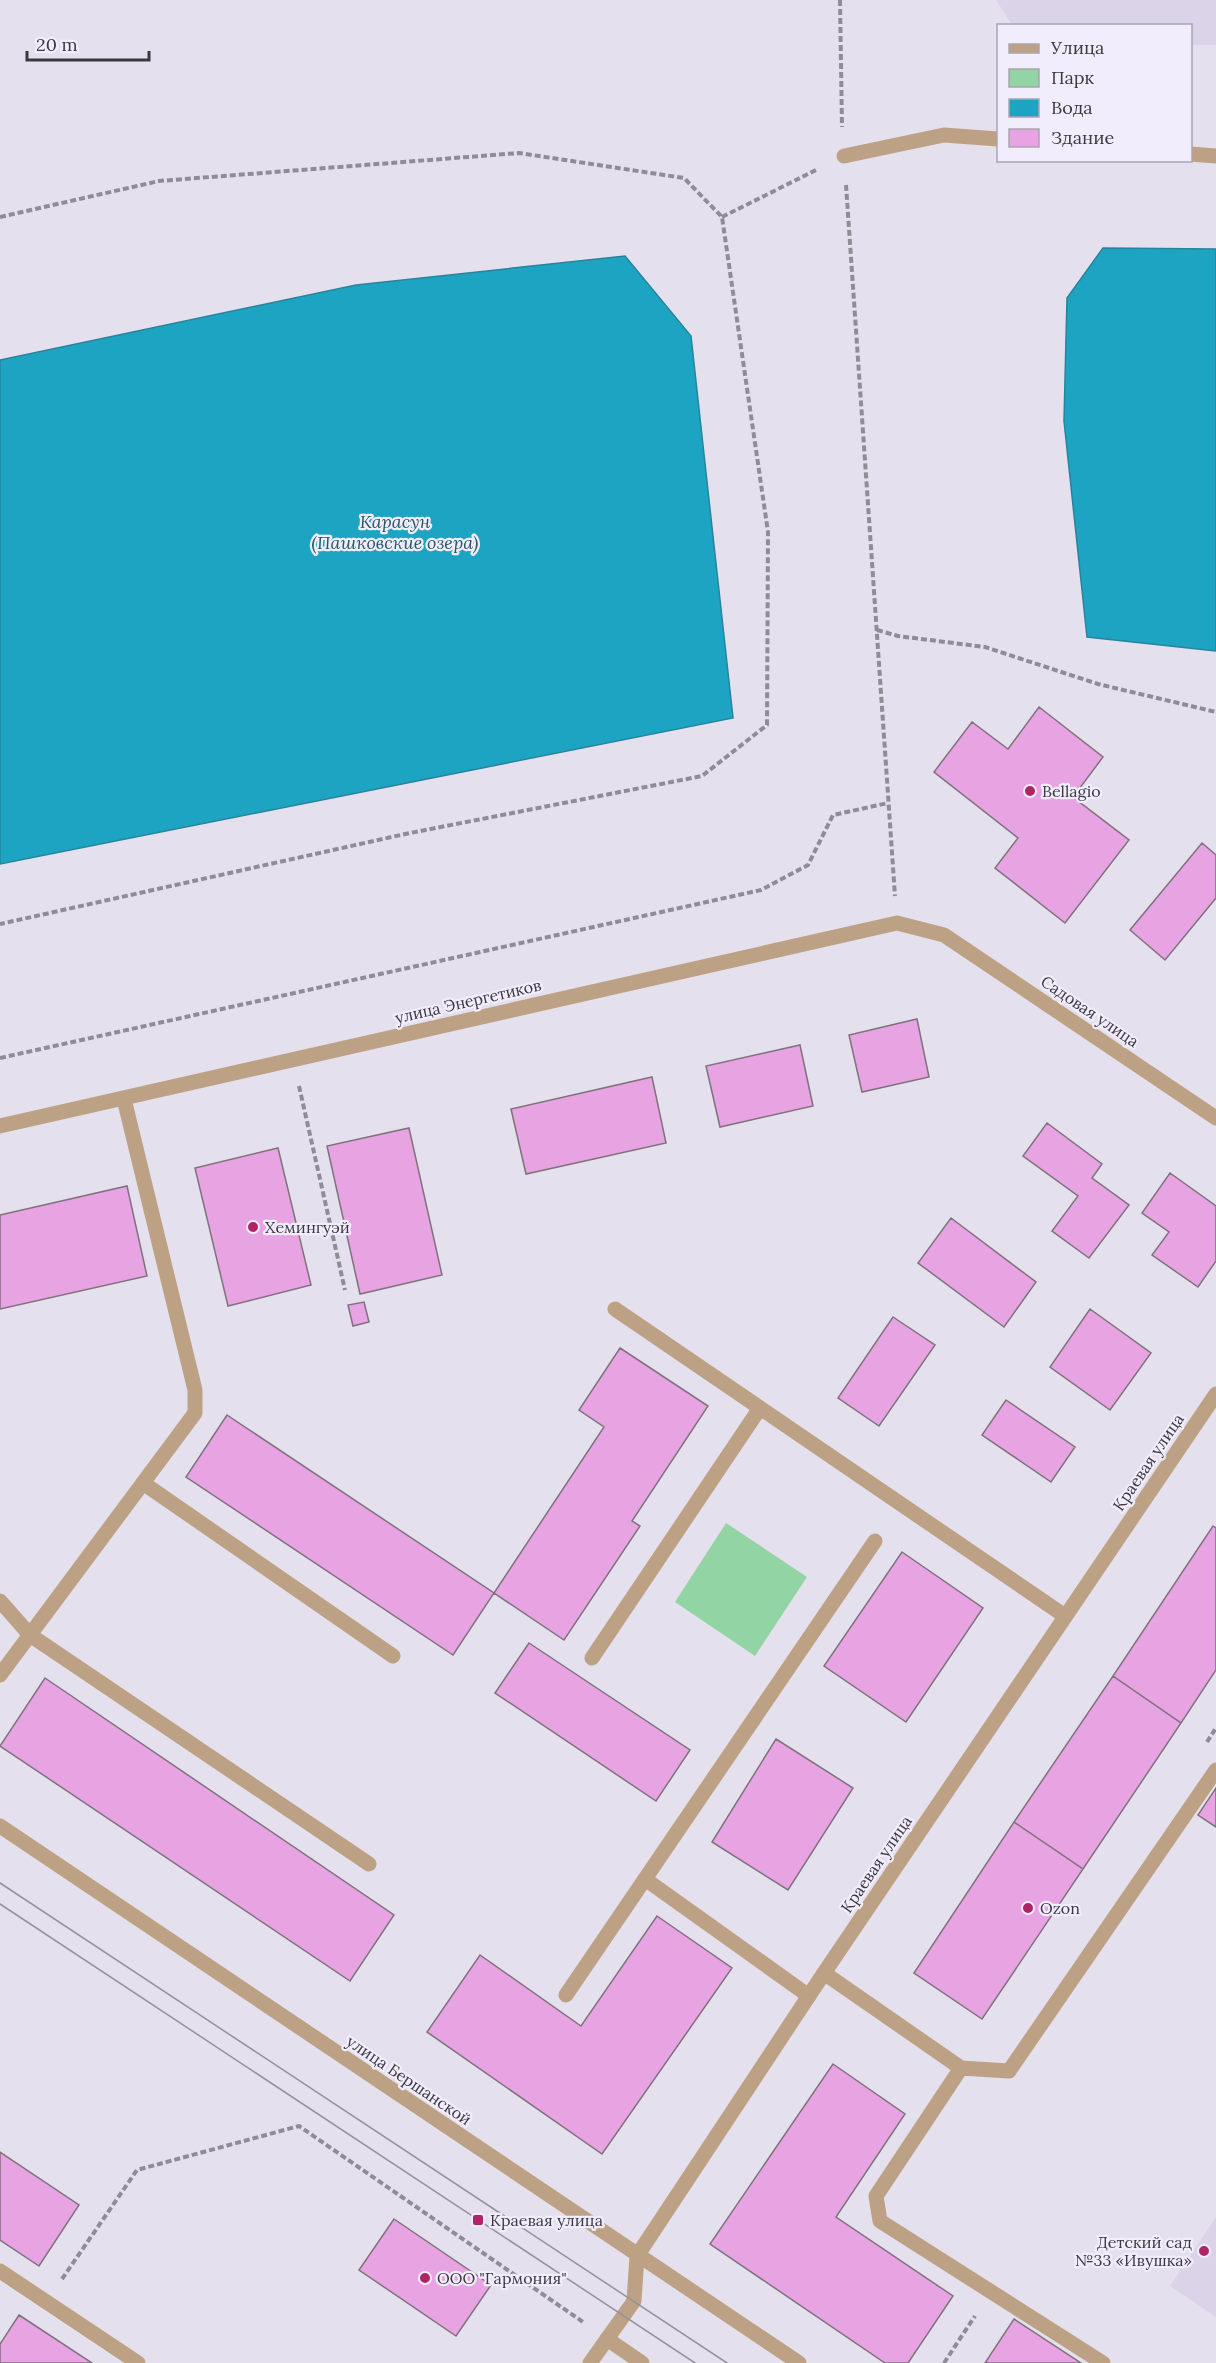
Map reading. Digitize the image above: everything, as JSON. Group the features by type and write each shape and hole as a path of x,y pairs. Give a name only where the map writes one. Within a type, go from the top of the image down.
{"street":[{"path":"844,156 944,135 997,139"},
{"path":"1192,154 1216,156"},
{"name":"улица Энергетиков","path":"0,1126 897,924 944,935"},
{"name":"Садовая улица","path":"944,935 1216,1118"},
{"path":"0,1675 195,1413 195,1390 124,1099"},
{"path":"615,1309 1065,1616"},
{"name":"Краевая улица","path":"590,2363 633,2301 637,2256 824,1973 1216,1394"},
{"path":"592,1658 760,1408"},
{"path":"143,1483 393,1656"},
{"path":"566,1995 875,1541"},
{"path":"0,1601 30,1635 369,1864"},
{"path":"824,1973 961,2067 1009,2071 1216,1770"},
{"name":"улица Бершанской","path":"0,1826 799,2363"},
{"path":"645,1879 809,1996"},
{"path":"961,2067 876,2196 880,2222 1103,2363"},
{"path":"0,2271 138,2363"},
{"path":"607,2339 642,2363"}],"path":[{"path":"840,0 844,156 897,924"},
{"path":"0,217 159,181 519,153 684,178 722,217 768,532 767,725 702,776 405,834 0,924"},
{"path":"722,217 844,156"},
{"path":"877,630 898,636 985,647 1098,684 1216,712"},
{"path":"0,1058 760,890 808,864 833,815 888,803"},
{"path":"293,1059 345,1290"},
{"path":"1203,1748 1216,1728"},
{"path":"46,2302 136,2170 299,2126 607,2339"},
{"path":"944,2363 991,2292"}],"shaded area":[{"path":"996,0 1216,0 1216,45 1192,45 1192,24 1011,24"},
{"name":"Детский сад №33 «Ивушка»","path":"1216,2217 1216,2317 1170,2286"}],"green space":[{"path":"726,1523 807,1577 755,1656 675,1602"}],"water":[{"path":"1103,248 1216,249 1216,651 1087,637 1064,421 1067,298"},
{"name":"Карасун (Пашковские озера)","path":"625,256 691,336 733,718 0,864 0,360 356,285"}],"building":[{"path":"1039,707 1103,757 1073,797 1129,840 1065,923 995,868 1018,838 934,772 972,722 1008,749"},
{"path":"1202,843 1216,855 1216,898 1165,960 1130,930"},
{"path":"917,1019 929,1077 862,1092 849,1035"},
{"path":"800,1045 813,1106 720,1127 706,1066"},
{"path":"652,1077 666,1143 526,1174 511,1109"},
{"path":"1047,1123 1102,1164 1092,1178 1129,1205 1089,1258 1052,1231 1078,1196 1023,1156"},
{"path":"409,1128 442,1275 360,1294 327,1146"},
{"name":"Хемингуэй","path":"278,1148 311,1285 228,1306 195,1168"},
{"path":"1170,1173 1216,1206 1216,1261 1198,1287 1152,1255 1169,1232 1142,1213"},
{"path":"127,1186 147,1276 0,1309 0,1215"},
{"path":"951,1218 1036,1282 1004,1327 918,1263"},
{"path":"364,1302 369,1322 353,1326 348,1305"},
{"path":"1090,1309 1151,1353 1110,1410 1050,1367"},
{"path":"893,1317 935,1345 879,1426 838,1398"},
{"path":"620,1348 708,1406 632,1521 640,1526 564,1640 494,1593 604,1427 579,1410"},
{"path":"1006,1400 1075,1447 1051,1482 982,1435"},
{"path":"227,1415 494,1593 453,1655 186,1477"},
{"path":"1213,1526 1216,1528 1216,1670 1181,1723 1113,1676"},
{"path":"902,1552 983,1608 906,1722 824,1666"},
{"path":"529,1643 690,1750 656,1801 495,1693"},
{"path":"1113,1676 1181,1723 1083,1869 1014,1822"},
{"path":"45,1678 394,1915 350,1981 0,1746"},
{"path":"776,1739 853,1788 788,1890 712,1842"},
{"path":"1216,1788 1216,1827 1198,1815"},
{"path":"1014,1822 1083,1869 982,2019 914,1973"},
{"path":"657,1916 732,1968 602,2154 427,2032 480,1955 581,2026"},
{"path":"833,2064 905,2114 836,2217 953,2296 908,2363 885,2363 710,2244"},
{"path":"0,2152 79,2205 39,2266 0,2240"},
{"name":"ООО \"Гармония\"","path":"394,2219 491,2285 456,2336 359,2270"},
{"path":"19,2315 92,2363 0,2363 0,2344"},
{"path":"1014,2319 1081,2363 985,2363"}],"tram line":[{"path":"0,1883 727,2363"},
{"path":"0,1904 695,2363"}],"place":[{"name":"Bellagio","path":"1030,791"},
{"name":"Хемингуэй","path":"253,1227"},
{"name":"Ozon","path":"1028,1908"},
{"name":"Краевая улица","path":"478,2220"},
{"name":"Детский сад №33 «Ивушка»","path":"1204,2251"},
{"name":"ООО \"Гармония\"","path":"425,2278"}]}
